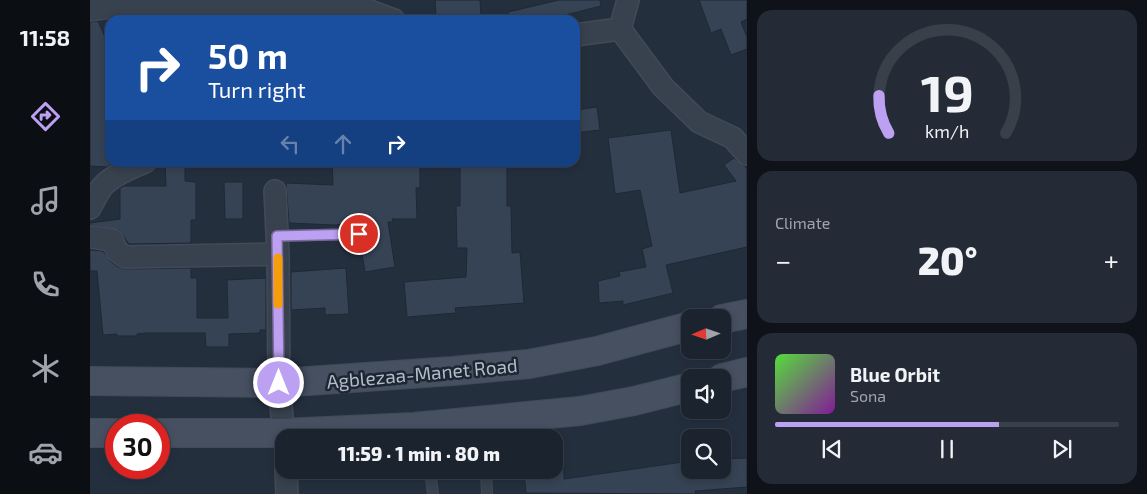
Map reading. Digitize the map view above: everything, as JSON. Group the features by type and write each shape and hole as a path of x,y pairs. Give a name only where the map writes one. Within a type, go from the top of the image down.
{"main road":[{"path":"731,317 747,314"},
{"name":"Agblezaa-Manet Road","path":"90,381 279,383 529,364 597,352 681,329"},
{"path":"731,376 747,372"},
{"path":"445,429 580,411 634,401 681,389"},
{"path":"90,433 105,433"},
{"path":"170,433 275,436"}],"street":[{"path":"620,28 628,0"},
{"path":"90,10 117,6 356,3 383,15"},
{"path":"580,34 620,28"},
{"path":"620,28 663,87 677,101 699,122 733,138 747,154"},
{"path":"90,208 100,189 105,184 133,167"},
{"path":"275,191 278,245 279,383 283,429"},
{"path":"90,237 112,240 117,251 126,258 278,245"},
{"path":"286,479 287,494"}],"lane":[{"path":"278,245 359,234"},
{"path":"431,479 433,494"},
{"path":"486,479 487,494"}],"building":[{"path":"435,0 480,0 481,15 436,15"},
{"path":"559,0 600,0 601,6 566,15 508,15 508,12"},
{"path":"699,0 747,0 747,19 741,22 747,37 747,49 731,55 721,29 711,33"},
{"path":"98,21 105,37 105,167 90,166 90,22"},
{"path":"597,107 600,130 580,132 580,109"},
{"path":"671,130 680,193 736,181 724,165 734,158 747,168 747,247 666,265 673,293 623,305 623,301 599,303 598,281 620,276 619,272 646,267 642,249 652,246 640,190 615,194 608,138"},
{"path":"165,167 185,167 185,181 196,182 196,220 191,220 191,243 129,244 119,230 90,225 90,223 120,219 120,188 124,186 166,186"},
{"path":"332,167 420,167 420,188 416,188 417,219 392,219 393,222 388,222 395,267 365,272 360,241 365,238 366,233 363,228 357,227 357,223 335,225 289,223 286,183 333,185"},
{"path":"460,167 507,167 507,206 511,206 512,253 520,252 524,303 455,308 456,313 407,317 404,282 466,277 467,248 457,248 456,206 460,206"},
{"path":"224,182 243,182 243,219 225,219"},
{"path":"90,250 103,251 110,261 118,267 125,269 191,268 191,278 197,278 197,318 228,318 227,280 266,278 266,330 260,330 260,333 229,334 229,347 206,347 205,333 146,333 137,334 137,336 103,335 97,271 90,271"},
{"path":"346,268 349,314 325,315 325,308 291,310 291,272"},
{"path":"747,458 747,487 695,491 696,494 526,493 525,479 563,479 563,469 564,479 681,462 681,479 731,479 731,459"}],"slow traffic":[{"path":"278,258 278,304"}],"route":[{"path":"279,383 277,236 359,234"}]}
